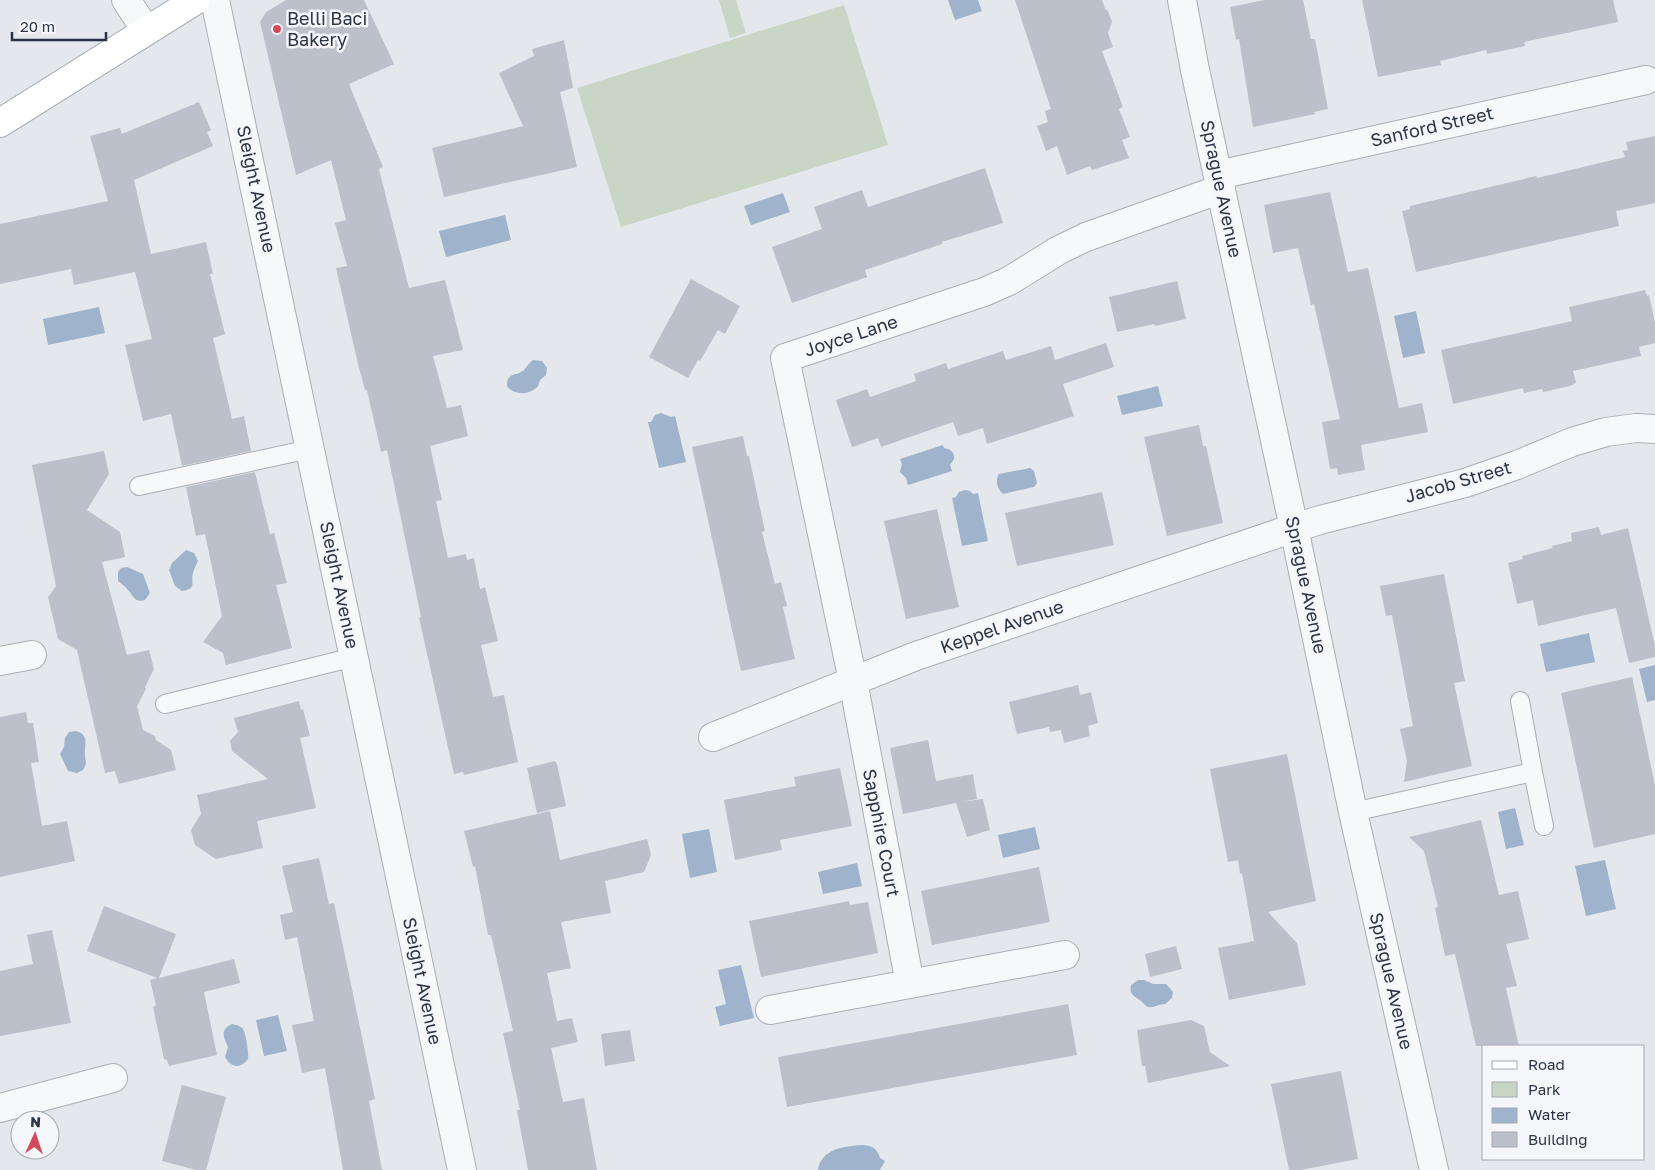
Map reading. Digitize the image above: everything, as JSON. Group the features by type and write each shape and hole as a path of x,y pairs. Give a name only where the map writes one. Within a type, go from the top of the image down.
{"main road":[{"path":"0,123 196,0"}],"street":[{"path":"126,0 146,30"},
{"name":"Sleight Avenue","path":"215,0 462,1170"},
{"name":"Sprague Avenue","path":"1182,0 1195,70 1353,812 1434,1170"},
{"name":"Sanford Street","path":"1220,182 1646,80"},
{"name":"Joyce Lane","path":"853,681 785,358 984,292 1009,281 1059,250 1086,237 1220,182"},
{"name":"Jacob Street","path":"1294,528 1465,482 1517,466 1572,442 1619,429 1655,429"},
{"name":"Keppel Avenue","path":"713,737 916,656 1294,528"},
{"path":"0,661 32,654"},
{"name":"Sapphire Court","path":"853,681 910,984"},
{"path":"770,1010 1065,955"},
{"path":"0,1108 113,1078"}],"lane":[{"path":"139,486 310,449"},
{"path":"165,704 354,657"},
{"path":"1520,701 1544,826"},
{"path":"1353,812 1533,772"}],"green space":[{"path":"719,0 736,0 746,33 730,38"},
{"path":"844,5 888,145 621,227 577,88"}],"water":[{"path":"948,0 978,0 982,11 955,20"},
{"path":"783,193 790,212 751,225 744,206"},
{"path":"505,215 511,240 446,257 439,231"},
{"path":"99,307 105,333 48,345 43,319"},
{"path":"1416,311 1425,353 1403,358 1394,316"},
{"path":"533,360 542,361 547,368 546,375 540,380 538,386 527,393 518,393 510,389 507,386 507,381 510,376 524,370"},
{"path":"1158,386 1163,406 1122,415 1117,396"},
{"path":"661,413 671,417 675,416 686,462 659,468 648,422 651,422 655,415"},
{"path":"943,445 944,448 954,454 954,459 950,465 952,471 908,485 906,478 900,472 902,464 900,459"},
{"path":"1030,468 1034,471 1037,483 1034,487 1003,494 1001,492 997,482 999,474"},
{"path":"965,490 973,494 978,493 988,541 962,546 952,498"},
{"path":"186,550 194,553 198,561 192,576 192,587 182,591 175,586 169,570 172,563"},
{"path":"127,567 143,574 150,593 145,600 139,601 135,599 118,581 118,572 121,568"},
{"path":"1589,633 1595,662 1546,672 1540,644"},
{"path":"1655,665 1655,700 1647,702 1639,669"},
{"path":"76,731 85,738 86,764 83,770 77,773 68,771 60,754 69,732"},
{"path":"1515,808 1524,845 1506,849 1498,812"},
{"path":"1035,827 1040,849 1003,858 998,835"},
{"path":"709,829 717,872 690,878 682,834"},
{"path":"1605,860 1616,909 1586,916 1575,866"},
{"path":"857,863 862,886 823,894 818,872"},
{"path":"741,965 754,1018 720,1026 715,1007 726,1004 718,970"},
{"path":"1138,980 1144,980 1153,984 1166,984 1173,992 1172,998 1165,1004 1152,1007 1146,1006 1131,991 1131,985"},
{"path":"278,1015 287,1051 264,1056 256,1020"},
{"path":"232,1024 243,1029 247,1044 248,1059 239,1066 233,1065 225,1057 228,1047 224,1032"},
{"path":"862,1145 873,1148 880,1158 885,1161 880,1170 818,1170 820,1163 828,1153 848,1146"}],"building":[{"path":"286,0 364,0 394,64 349,84 383,167 379,169 409,288 445,280 463,350 433,356 447,408 461,405 468,436 430,446 442,500 436,501 448,558 466,554 467,560 474,558 480,589 485,587 498,641 481,645 493,697 504,695 518,762 464,775 463,772 454,774 419,618 421,617 387,450 381,452 336,268 347,266 335,223 346,220 331,160 296,175 260,22 266,12"},
{"path":"1015,0 1102,0 1112,22 1108,33 1113,47 1102,51 1123,107 1119,109 1130,137 1122,140 1129,158 1092,170 1090,166 1067,175 1057,146 1046,151 1037,126 1048,122 1045,111 1051,109"},
{"path":"1265,0 1303,0 1311,39 1315,39 1328,109 1314,112 1315,114 1253,127 1239,39 1236,40 1230,7"},
{"path":"1362,0 1613,0 1618,22 1524,42 1525,46 1487,54 1486,50 1440,61 1441,65 1378,77"},
{"path":"564,40 573,88 560,92 577,167 444,197 432,148 523,126 499,73 534,56 532,49"},
{"path":"199,102 211,130 207,132 213,146 134,180 151,254 206,242 213,274 210,274 225,334 213,338 232,419 244,416 251,451 182,466 171,414 143,421 125,345 152,339 135,272 74,285 71,269 0,284 0,224 108,201 90,136 120,128 122,134"},
{"path":"1655,136 1655,203 1616,211 1619,226 1416,272 1402,211 1410,209 1410,206 1625,157 1623,151 1628,150 1626,142"},
{"path":"985,168 1003,223 942,242 942,244 865,270 867,277 792,303 772,247 822,229 814,207 862,190 868,207"},
{"path":"1330,192 1348,272 1368,268 1399,408 1422,403 1428,432 1361,445 1365,470 1338,475 1337,468 1330,469 1322,422 1340,419 1314,304 1311,305 1298,248 1273,253 1264,205"},
{"path":"691,279 740,306 725,334 718,330 688,378 649,357"},
{"path":"1177,281 1186,319 1117,332 1109,297"},
{"path":"1645,290 1647,296 1649,295 1655,323 1655,343 1639,347 1641,356 1573,371 1576,383 1570,386 1543,392 1542,389 1524,393 1523,388 1453,404 1441,350 1572,321 1569,307"},
{"path":"1106,343 1114,367 1063,384 1074,416 987,444 983,428 958,436 953,422 881,447 878,438 852,447 836,400 867,389 870,397 916,381 914,374 946,363 948,369 1003,351 1006,360 1051,346 1055,360"},
{"path":"1199,425 1203,446 1206,446 1223,523 1167,536 1144,437"},
{"path":"743,436 765,531 762,532 775,584 781,582 787,606 783,607 795,659 741,671 692,447"},
{"path":"104,451 109,474 87,510 120,532 125,557 102,562 127,655 149,650 154,669 137,706 143,730 155,736 156,740 171,750 176,770 119,784 115,771 105,773 77,650 58,639 48,597 56,586 32,465"},
{"path":"255,472 270,534 274,533 287,583 276,585 292,648 226,665 223,653 203,642 222,616 205,534 196,536 186,487"},
{"path":"1102,492 1114,545 1017,566 1005,513"},
{"path":"937,509 959,607 906,619 884,521"},
{"path":"1599,527 1601,535 1628,528 1655,646 1655,657 1629,663 1616,608 1538,626 1533,600 1517,604 1508,563 1523,559 1522,556 1572,541 1571,533"},
{"path":"1444,574 1465,681 1454,683 1472,766 1404,782 1407,761 1400,729 1413,726 1392,615 1386,616 1380,586"},
{"path":"1632,677 1655,785 1655,834 1594,848 1561,693"},
{"path":"1078,685 1080,695 1091,692 1098,723 1088,726 1090,736 1064,743 1061,730 1050,732 1049,727 1017,734 1009,702"},
{"path":"299,701 310,736 300,738 316,808 257,821 263,848 216,859 195,845 191,830 201,814 197,795 268,779 232,751 230,741 238,732 234,718"},
{"path":"26,712 28,723 33,723 39,762 31,763 42,826 67,821 75,861 0,877 0,717"},
{"path":"928,740 936,781 973,774 977,799 961,802 983,799 990,830 967,837 956,803 903,814 890,748"},
{"path":"1287,754 1316,901 1268,912 1297,943 1306,985 1229,1000 1218,948 1254,941 1238,860 1228,862 1210,769"},
{"path":"555,761 566,806 537,813 527,768"},
{"path":"840,768 852,826 780,840 782,850 735,860 724,800 796,786 794,777"},
{"path":"550,811 560,860 647,839 651,855 644,872 605,881 611,913 561,922 571,968 547,973 557,1021 572,1018 578,1042 551,1048 563,1102 584,1098 597,1170 528,1170 517,1110 520,1110 503,1033 513,1031 491,935 488,935 475,866 473,867 464,831"},
{"path":"1481,820 1499,895 1518,891 1529,939 1506,944 1517,986 1506,988 1519,1045 1476,1046 1455,954 1445,956 1435,908 1438,907 1424,851 1409,837"},
{"path":"319,858 329,904 334,903 375,1099 369,1101 382,1170 343,1170 325,1068 302,1073 292,1025 314,1021 297,937 285,940 280,915 293,912 282,866"},
{"path":"1039,867 1050,922 932,945 921,891"},
{"path":"849,901 850,905 868,902 878,953 761,977 749,921"},
{"path":"104,906 176,934 159,978 234,959 240,983 204,992 217,1055 169,1066 167,1060 164,1059 153,1007 156,1005 150,980 157,978 87,951"},
{"path":"52,930 71,1023 0,1036 0,971 33,964 27,935"},
{"path":"1176,946 1182,969 1150,977 1145,954"},
{"path":"1068,1004 1077,1055 787,1107 778,1057"},
{"path":"1191,1020 1204,1026 1210,1052 1230,1066 1148,1083 1145,1066 1142,1066 1137,1030"},
{"path":"630,1030 635,1061 605,1066 601,1034"},
{"path":"1341,1071 1358,1159 1300,1170 1289,1170 1271,1084"},
{"path":"182,1085 226,1097 206,1170 196,1170 162,1161"}],"place":[{"name":"Belli Baci Bakery","path":"277,29"}]}
